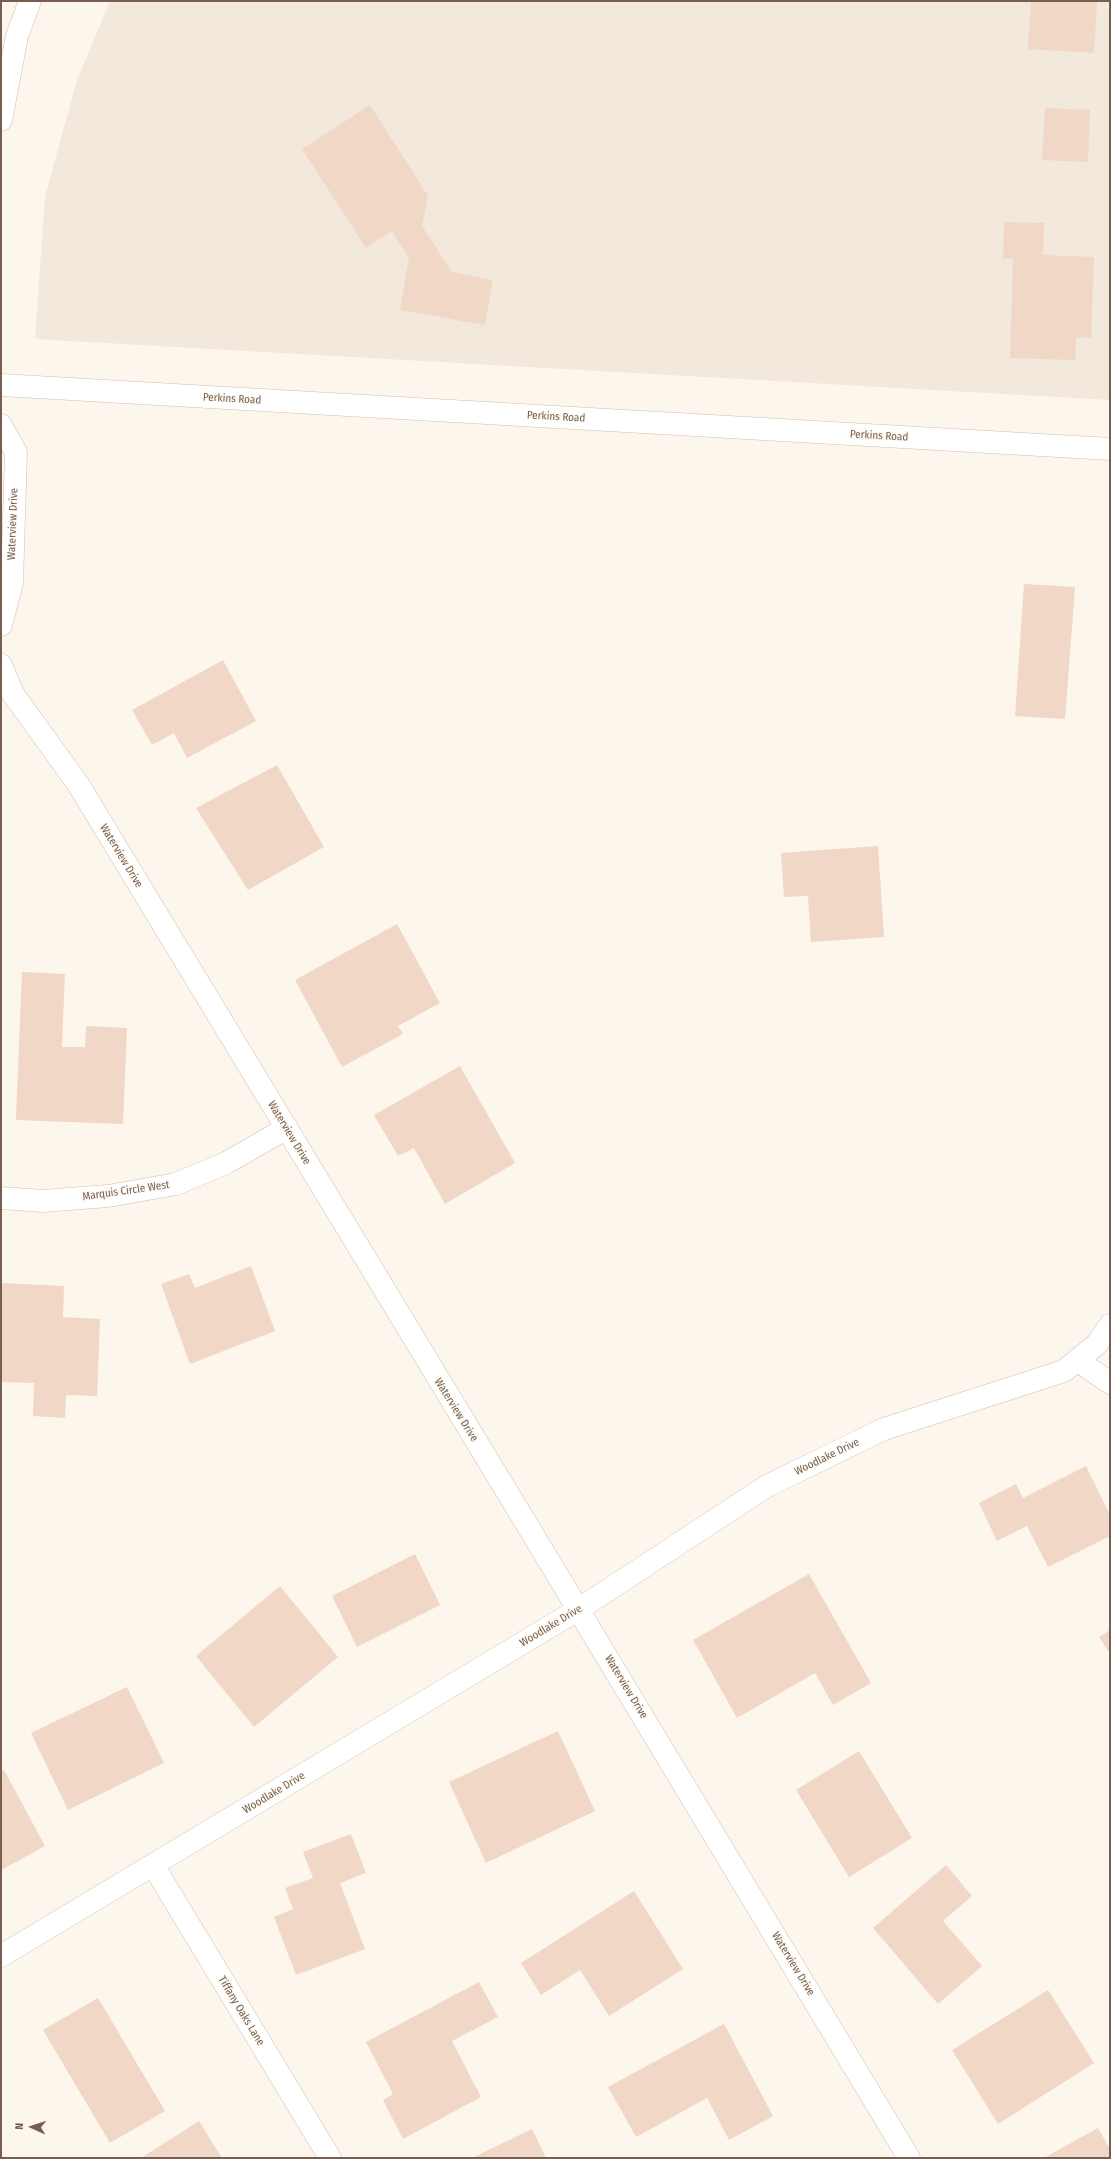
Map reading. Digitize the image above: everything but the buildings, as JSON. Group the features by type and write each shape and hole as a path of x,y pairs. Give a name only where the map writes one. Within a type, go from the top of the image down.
{"street":[{"path":"1,120 17,36 30,1"},
{"name":"Perkins Road","path":"1,385 1110,449"},
{"name":"Waterview Drive","path":"1,425 16,452 12,583 1,625"},
{"name":"Waterview Drive","path":"1,665 7,694 78,784 287,1128 432,1371 579,1609 909,2158"},
{"name":"Marquis Circle West","path":"1,1198 43,1201 108,1196 176,1184 226,1163 287,1128"},
{"name":"Woodlake Drive","path":"1,1956 579,1609 767,1486 884,1429 1064,1371 1097,1344 1110,1325"},
{"path":"1078,1360 1110,1383"},
{"name":"Tiffany Oaks Lane","path":"153,1865 330,2158"}],"shaded area":[{"path":"110,1 1110,1 1110,400 35,339 45,197 77,80"}]}
